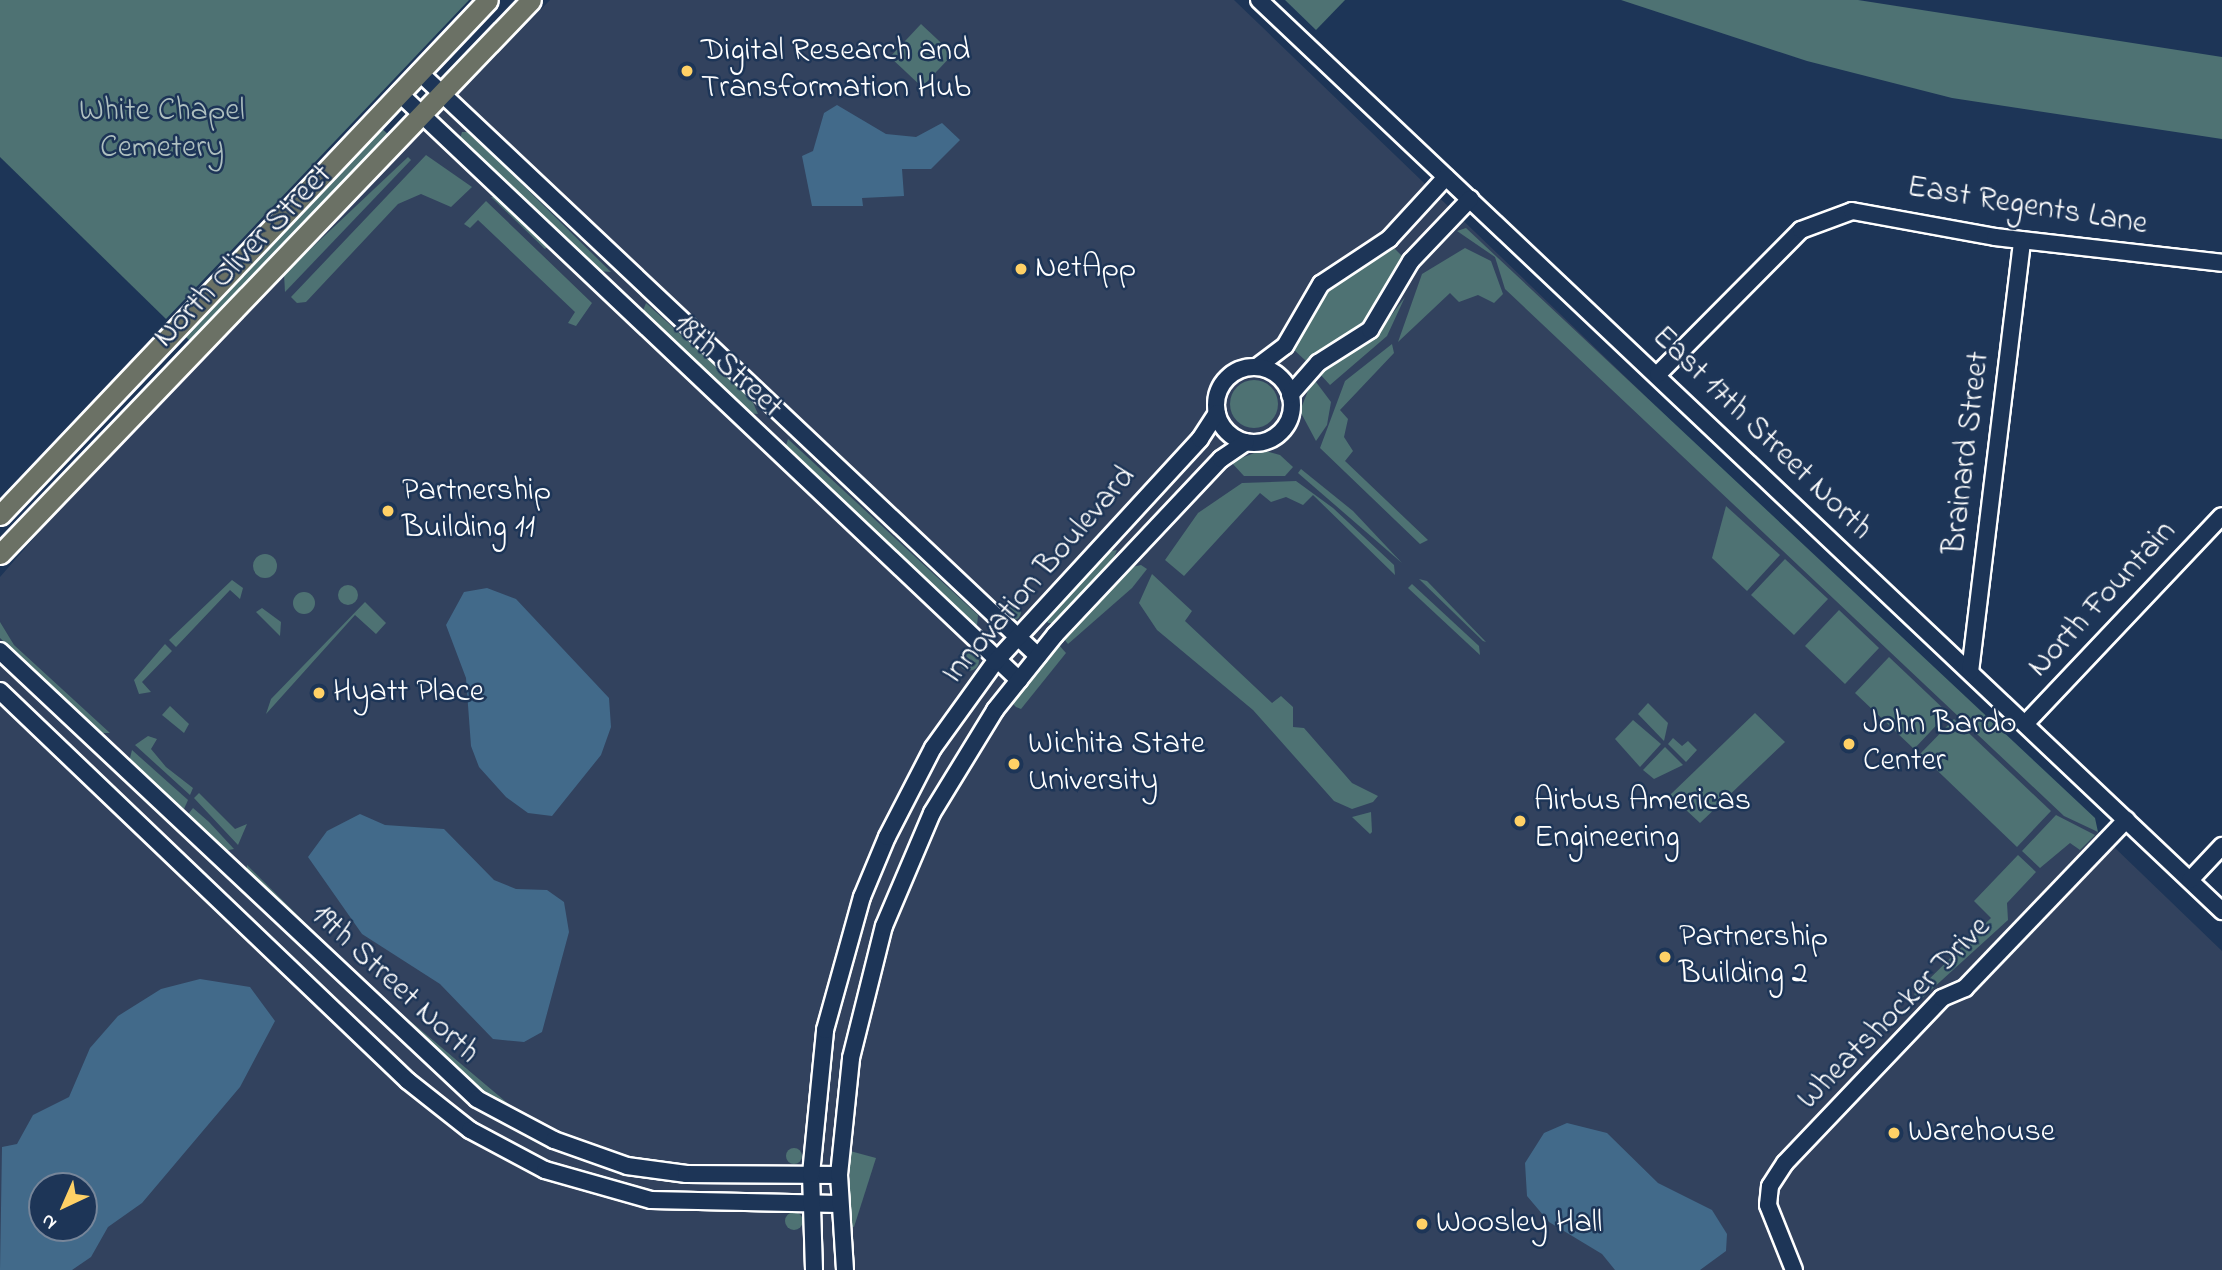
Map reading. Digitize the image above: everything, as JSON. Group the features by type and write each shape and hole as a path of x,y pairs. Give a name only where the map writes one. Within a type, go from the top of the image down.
{"main road":[{"name":"North Oliver Street","path":"0,515 488,0"},
{"name":"North Oliver Street","path":"0,555 531,0"}],"street":[{"name":"East 17th Street North","path":"1259,0 1658,374 2222,911"},
{"name":"18th Street","path":"419,72 1013,638 1038,656"},
{"name":"18th Street","path":"399,93 995,662 1019,680"},
{"name":"Innovation Boulevard","path":"814,1270 811,1174 825,1030 862,897 933,748 1013,638 1200,439 1217,413 1225,380 1256,367 1285,346 1321,284 1388,239 1446,177"},
{"name":"Innovation Boulevard","path":"845,1270 839,1175 851,1058 884,926 944,791 1038,656 1222,459 1246,442 1280,432 1290,417 1290,395 1318,363 1370,330 1411,261 1470,199"},
{"name":"East Regents Lane","path":"1658,374 1765,264 1824,217 1878,214 2022,240 2222,262"},
{"name":"Brainard Street","path":"1970,672 2022,240"},
{"path":"1256,367 1274,373 1290,395"},
{"path":"1217,413 1227,432 1246,442"},
{"name":"North Fountain","path":"2025,724 2222,516"},
{"name":"19th Street North","path":"0,651 477,1099 554,1140 627,1166 686,1174 839,1175"},
{"name":"19th Street North","path":"0,691 408,1081 470,1129 545,1170 650,1200 839,1203"},
{"name":"Wheatshocker Drive","path":"1794,1270 1768,1205 1770,1186 1785,1163 1942,998 1965,988 2126,820"},
{"path":"2190,880 2222,846"}],"shaded area":[{"name":"Wichita State University","path":"550,0 1234,0 2222,951 2222,1270 0,1270 0,577 87,477"},
{"path":"837,105 886,134 916,137 942,123 960,140 931,169 902,169 904,196 862,198 863,206 812,206 802,156 813,151 824,113"},
{"path":"487,588 516,599 609,698 611,727 601,755 552,816 528,813 506,797 479,767 471,746 466,678 446,625 464,592"},
{"path":"360,814 385,825 444,829 494,880 516,889 547,890 564,902 569,932 542,1032 524,1042 493,1039 440,984 362,934 308,857 327,831"},
{"path":"200,979 250,987 275,1021 240,1087 142,1203 108,1227 91,1257 72,1270 0,1270 2,1147 17,1144 33,1115 69,1097 90,1048 118,1016 161,989"},
{"path":"1567,1123 1607,1133 1658,1183 1712,1210 1727,1234 1726,1251 1700,1270 1615,1270 1602,1254 1549,1222 1527,1196 1525,1163 1544,1133"}],"green space":[{"name":"White Chapel Cemetery","path":"0,0 469,0 166,319 0,157"},
{"path":"1285,0 1345,0 1316,30"},
{"path":"1621,0 1858,0 2222,57 2222,139 1952,98 1807,61"},
{"path":"921,24 953,54 922,87 890,57"},
{"path":"381,128 389,135 190,341 183,334"},
{"path":"462,132 469,132 611,272 598,271 460,139"},
{"path":"426,155 472,187 451,207 421,194 398,204 306,302 297,303 291,297"},
{"path":"408,157 411,160 285,292 284,274"},
{"path":"491,197 497,197 547,247 545,249"},
{"path":"486,201 592,303 576,326 568,323 575,312 478,220 470,228 464,224"},
{"path":"1466,228 2095,818 2098,832 2064,816 1505,289 1495,257 1457,231"},
{"path":"1392,246 1404,258 1369,319 1307,362 1292,348 1316,303 1336,281"},
{"path":"1465,248 1491,261 1503,294 1494,303 1478,295 1459,302 1450,293 1398,342 1422,274"},
{"path":"1405,297 1387,336 1330,385 1319,373 1373,340"},
{"path":"646,303 751,398 758,414 747,413 642,313"},
{"path":"1392,344 1394,353 1340,410 1348,419 1344,437 1353,451 1345,461 1428,540 1420,544 1320,448 1345,381"},
{"path":"1313,378 1331,402 1327,425 1316,441 1300,411"},
{"path":"1254,380 1271,387 1278,404 1271,421 1254,428 1237,421 1230,404 1237,387"},
{"path":"788,439 978,615 977,626 785,449"},
{"path":"1262,450 1280,455 1293,467 1285,476 1244,476 1231,462"},
{"path":"1301,469 1353,511 1402,563 1298,473"},
{"path":"1296,481 1333,508 1394,565 1395,575 1313,495 1303,505 1286,497 1271,502 1260,493 1184,576 1165,560 1198,513 1242,483"},
{"path":"1726,506 1780,555 1747,591 1712,558"},
{"path":"1117,550 1110,566 1056,623 1048,623 1045,616 1105,552"},
{"path":"260,554 270,554 277,561 277,571 270,578 260,578 253,571 253,561"},
{"path":"1785,559 1828,599 1794,635 1751,595"},
{"path":"1141,565 1147,569 1132,588 1068,644 1064,639 1132,567"},
{"path":"1152,574 1192,611 1185,621 1272,703 1281,696 1293,707 1293,727 1304,728 1352,783 1378,796 1373,802 1352,809 1334,801 1253,710 1157,630 1139,603"},
{"path":"1419,579 1427,581 1486,642 1483,641"},
{"path":"232,580 243,588 240,599 230,590 176,647 169,640"},
{"path":"1412,584 1479,646 1480,655 1408,588"},
{"path":"348,585 355,588 358,595 355,602 348,605 341,602 338,595 341,588"},
{"path":"304,592 312,595 315,603 312,611 304,614 296,611 293,603 296,595"},
{"path":"365,602 386,623 376,634 355,615 266,714 271,699"},
{"path":"1010,604 1016,604 1021,612 1019,618 1010,620 1005,615 1005,609"},
{"path":"262,608 281,622 280,636 256,612"},
{"path":"1839,610 1879,648 1845,684 1805,646"},
{"path":"0,622 14,645 110,733 100,733 0,638"},
{"path":"165,644 172,651 142,682 151,692 139,694 134,680"},
{"path":"1058,644 1066,653 1021,709 1016,707 1011,702"},
{"path":"969,651 976,654 979,661 976,668 969,671 962,668 959,661 962,654"},
{"path":"1889,657 1948,713 1914,749 1855,693"},
{"path":"1648,703 1668,723 1664,741 1638,714"},
{"path":"170,706 189,724 184,733 162,715"},
{"path":"1755,713 1785,742 1700,823 1670,795"},
{"path":"1954,719 2051,811 2017,847 1920,754"},
{"path":"1633,720 1661,744 1640,767 1615,739"},
{"path":"148,736 157,739 151,749 166,767 193,788 190,795 135,745"},
{"path":"1673,738 1682,746 1688,741 1697,750 1686,762 1668,744"},
{"path":"1665,747 1683,765 1654,779 1643,770"},
{"path":"132,750 188,800 184,809 129,762"},
{"path":"199,793 235,829 247,824 238,845 194,798"},
{"path":"193,808 234,849 223,851 186,817"},
{"path":"1371,812 1372,832 1370,834 1352,817"},
{"path":"2056,815 2095,835 2080,850 2070,843 2040,868 2022,851"},
{"path":"2018,855 2036,872 2007,903 2008,920 1920,1000 1914,994 1991,918 1974,901"},
{"path":"247,865 371,988 511,1106 472,1085 246,874"},
{"path":"791,1148 797,1148 802,1156 800,1162 791,1164 786,1159 786,1153"},
{"path":"850,1151 876,1158 854,1227 850,1226"},
{"path":"794,1212 800,1215 803,1221 800,1227 794,1230 788,1227 785,1221 788,1215"}],"place":[{"name":"Digital Research and Transformation Hub","path":"687,71"},
{"name":"NetApp","path":"1021,269"},
{"name":"Partnership Building 11","path":"388,511"},
{"name":"Hyatt Place","path":"319,693"},
{"name":"John Bardo Center","path":"1849,744"},
{"name":"Wichita State University","path":"1014,764"},
{"name":"Airbus Americas Engineering","path":"1520,821"},
{"name":"Partnership Building 2","path":"1665,957"},
{"name":"Warehouse","path":"1894,1133"},
{"name":"Woosley Hall","path":"1422,1224"}]}
